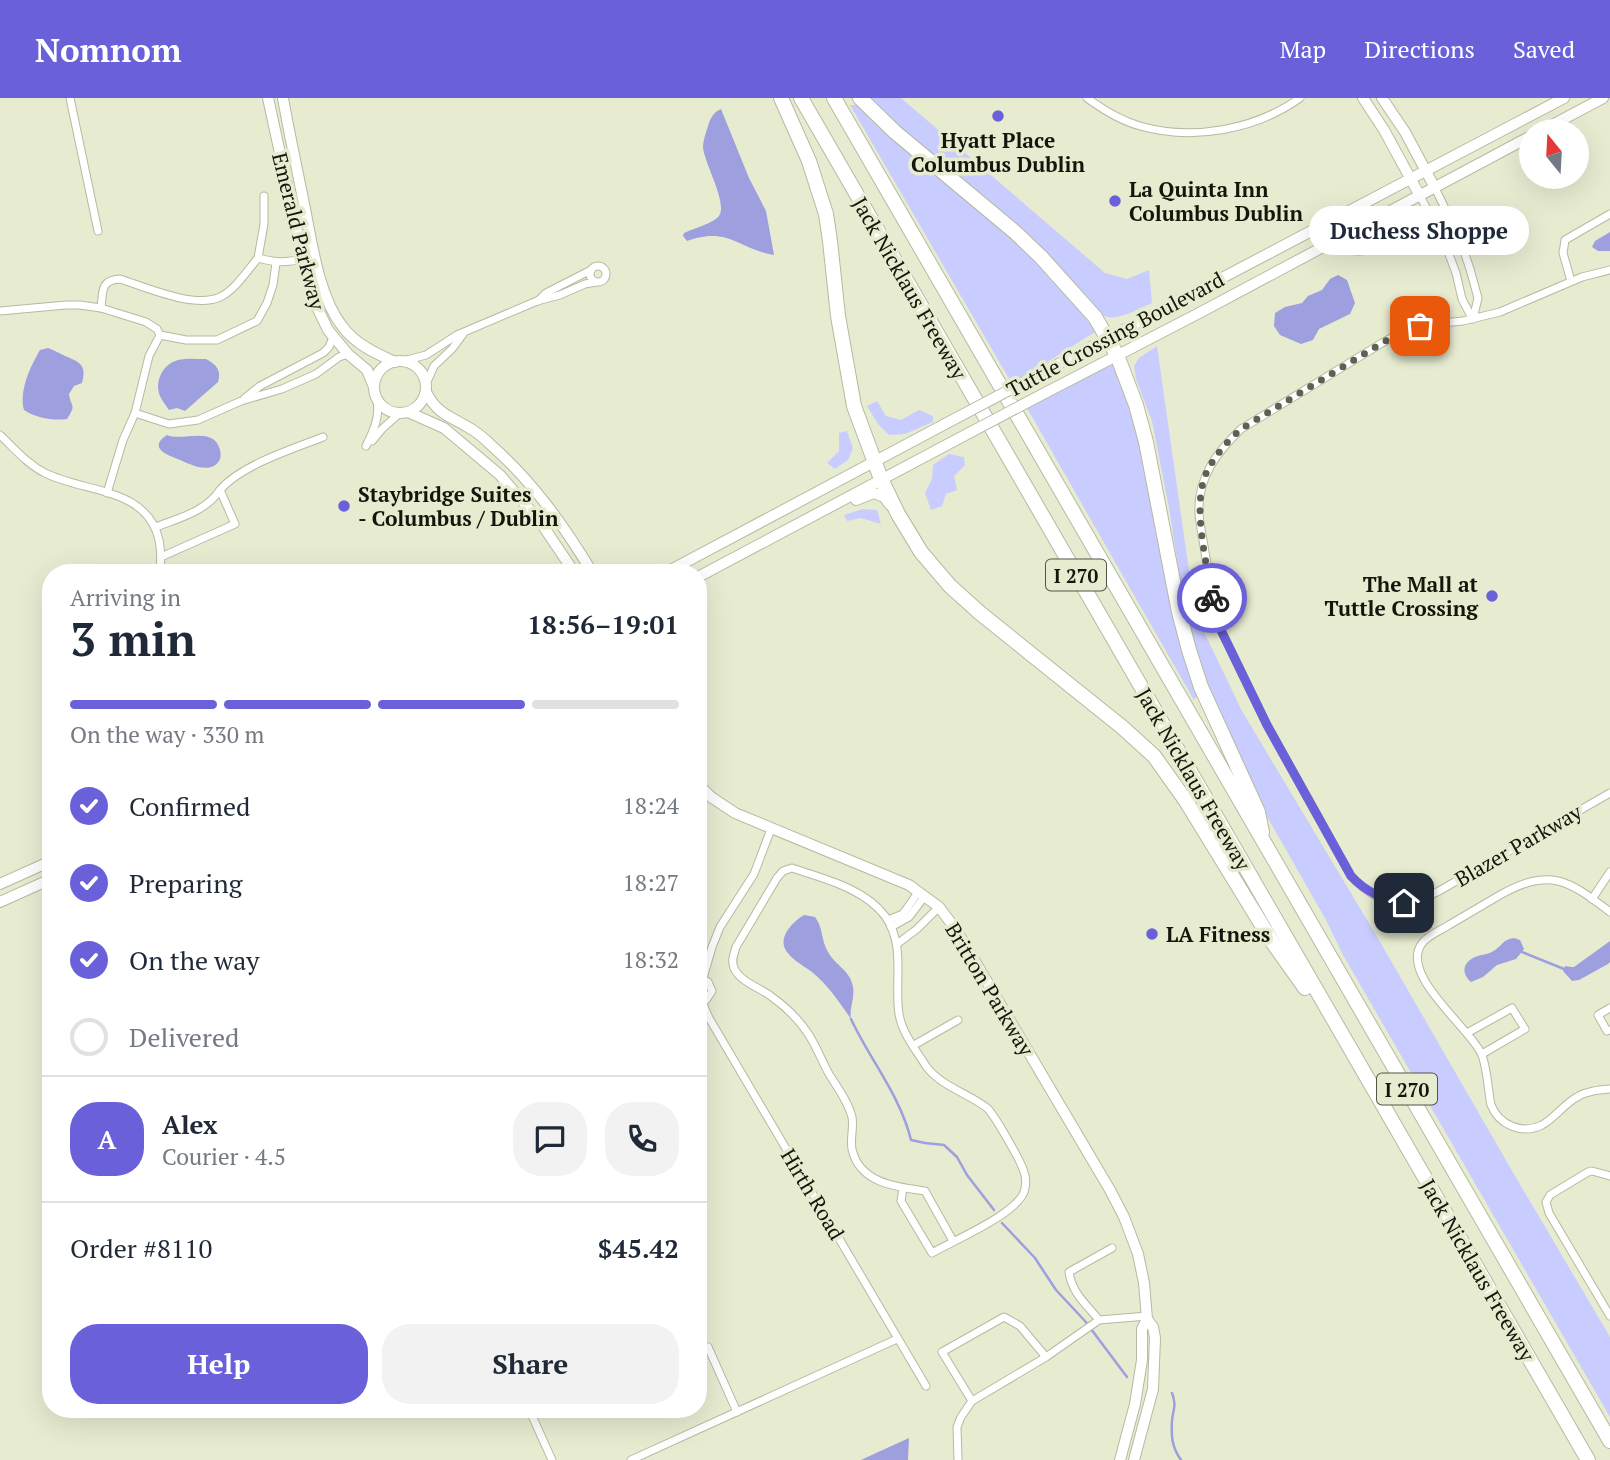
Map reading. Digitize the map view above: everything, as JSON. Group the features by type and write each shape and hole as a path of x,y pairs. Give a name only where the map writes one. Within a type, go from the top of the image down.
{"highway":[{"path":"781,98 809,161 825,214 854,406 874,462 898,514 922,552 950,586 1154,756 1186,800 1273,943 1351,1051"},
{"name":"Jack Nicklaus Freeway","path":"801,98 1587,1460"},
{"name":"Jack Nicklaus Freeway","path":"834,98 1610,1441"},
{"path":"860,98 895,132 1041,257 1095,317 1117,355 1136,405 1146,442 1189,650 1202,687 1258,811 1265,844"}],"main road":[{"name":"Emerald Parkway","path":"268,98 314,301 333,337 348,355 367,370 376,393"},
{"name":"Emerald Parkway","path":"283,98 315,255 334,314 343,328 364,346 399,361"},
{"path":"1363,98 1420,196"},
{"path":"1382,98 1405,132 1435,188"},
{"name":"Tuttle Crossing Boulevard","path":"682,564 1564,98"},
{"path":"1564,119 1603,98"},
{"name":"Tuttle Crossing Boulevard","path":"707,572 1519,142"},
{"path":"569,564 541,523 495,470 444,428 404,412 387,409 376,393 376,379 380,371 399,361 419,368 424,375 433,405 494,447 526,479 554,513 587,564"},
{"path":"404,412 420,404 426,388"},
{"path":"811,517 824,516 874,493 884,497 898,514"},
{"name":"Britton Parkway","path":"707,793 728,810 899,880 939,907 957,930 1124,1217 1140,1263 1147,1318 1153,1327 1155,1338 1153,1389 1134,1460"},
{"path":"0,884 42,865"},
{"path":"0,902 42,883"},
{"name":"Britton Parkway","path":"1120,1460 1135,1404 1142,1360 1142,1329 1147,1318"}],"street":[{"path":"70,98 98,231"},
{"path":"1087,98 1138,126 1195,133 1246,124 1278,111 1300,98"},
{"path":"1435,188 1459,237 1470,269 1478,298 1473,318"},
{"path":"101,308 103,287 113,279 187,300 219,298 239,281 258,258 264,224 264,196"},
{"path":"1420,196 1444,241 1462,299 1473,318"},
{"path":"1571,281 1563,253 1565,240 1610,214"},
{"path":"258,258 285,263 315,255"},
{"path":"160,335 186,341 217,340 257,321 273,285 276,263"},
{"path":"399,361 426,355 444,342 537,301 585,284 601,282 606,270 598,265 546,293 537,301"},
{"path":"591,270 590,277 596,282"},
{"name":"Blazer Parkway","path":"1610,270 1586,275 1500,312 1427,324 1400,333 1241,429 1225,444 1208,467 1200,490 1199,513 1217,622 1267,725 1351,876 1361,887 1375,896 1404,903 1423,898 1610,793"},
{"path":"0,310 66,305 101,308 146,322 157,329 160,335"},
{"path":"426,388 434,366 465,332"},
{"path":"107,493 123,440 135,412 149,356 160,335"},
{"path":"242,401 260,386 323,354 333,337"},
{"path":"135,412 169,424 198,421 242,401 316,374 339,357 348,355"},
{"path":"376,393 379,409 376,426 366,446 404,412"},
{"path":"0,435 44,473 137,505 156,527 160,564"},
{"path":"156,527 204,507 214,500 232,478 248,468 323,437"},
{"path":"161,557 236,524 220,490"},
{"path":"707,961 720,927 754,874 771,829"},
{"path":"903,1188 901,1201 932,1253 999,1217 1015,1206 1026,1191 1025,1174 989,1110 933,1075 904,1030 899,1012 897,944 885,915 865,896 845,887 792,868 783,871 736,947 733,967 738,975 773,997 798,1019 808,1034 852,1117 851,1142 860,1167 872,1178 892,1187 903,1188 925,1191 953,1241"},
{"path":"1592,899 1610,872"},
{"path":"1610,912 1575,886 1565,882 1546,879 1532,881 1507,891 1424,941 1417,959 1426,984 1482,1054 1491,1105 1504,1123 1512,1128 1528,1129 1541,1125 1575,1098 1585,1093 1610,1089"},
{"path":"890,924 897,918 905,917 922,893"},
{"path":"897,944 939,907"},
{"path":"905,917 916,929"},
{"path":"707,981 712,991 707,998"},
{"path":"1467,1033 1512,1007 1525,1029 1482,1054"},
{"path":"1609,1032 1598,1015 1610,1009"},
{"name":"Hirth Road","path":"707,1014 926,1386"},
{"path":"914,1045 958,1020"},
{"path":"1610,1176 1588,1172 1550,1195 1546,1202 1549,1213 1610,1316"},
{"path":"1098,1320 1075,1291 1069,1272 1112,1248"},
{"path":"972,1401 942,1352 1004,1317 1020,1326 1046,1357"},
{"path":"958,1460 957,1427 972,1401 1046,1357 1098,1320 1147,1318"},
{"path":"631,1460 897,1339"},
{"path":"708,1347 737,1412"},
{"path":"533,1418 552,1460"}],"shaded area":[{"path":"867,98 901,98 1105,273 1127,279 1149,270 1152,303 1118,317 1101,314 1052,259 912,140"},
{"path":"850,105 862,105 1009,235 1070,295 1095,332 1011,382"},
{"path":"721,109 749,178 766,211 774,255 723,237 701,237 687,241 683,236 684,233 716,219 721,210 703,147 710,120"},
{"path":"1610,232 1610,251 1598,251 1592,247 1595,241"},
{"path":"1362,233 1364,241 1372,250 1366,254 1359,256 1330,250"},
{"path":"1338,275 1347,280 1355,303 1350,314 1319,329 1313,340 1301,344 1280,335 1274,326 1275,313 1285,307 1302,303"},
{"path":"1157,346 1195,613 1242,711 1610,1337 1610,1417 1343,955 1265,813 1205,682 1185,611 1152,421 1136,379 1134,366 1139,358"},
{"path":"48,348 75,360 83,368 82,383 74,386 69,394 73,408 67,419 45,418 24,410 24,387 29,371 40,350"},
{"path":"206,359 217,368 218,382 185,411 177,408 169,410 158,390 164,369 178,360"},
{"path":"1112,363 1132,414 1199,693 1194,700 1027,408"},
{"path":"877,401 886,416 901,420 919,410 933,416 933,422 905,434 889,435 878,424 867,406"},
{"path":"847,431 853,448 848,460 835,469 827,463 839,451 839,433"},
{"path":"167,435 211,438 217,442 220,460 205,468 193,466 169,455 159,447 159,443"},
{"path":"949,454 964,457 965,465 954,476 957,490 946,494 942,506 931,510 925,493 932,479 933,465"},
{"path":"863,509 877,510 881,524 861,518 847,521 844,515"},
{"path":"804,915 815,917 828,952 852,981 851,1019 823,983 792,957 784,946 786,932"},
{"path":"1514,938 1520,940 1524,949 1516,959 1497,965 1483,977 1471,982 1468,979 1464,969 1469,960 1493,952 1505,941"},
{"path":"1610,941 1608,964 1579,980 1572,981 1563,971 1565,966 1574,967"},
{"path":"909,1438 908,1460 861,1460 863,1459"}],"waterway":[{"path":"1522,952 1564,969"},
{"path":"851,1019 900,1108 911,1140 944,1145 957,1157 967,1175 994,1210"},
{"path":"1002,1223 1035,1258 1056,1290 1085,1321 1127,1377"},
{"path":"1172,1393 1172,1437 1181,1460"}],"way so far":[{"path":"1212,598 1199,513 1200,490 1208,467 1225,444 1241,429 1382,343 1420,326"}],"place":[{"name":"Hyatt Place Columbus Dublin","path":"998,116"},
{"name":"La Quinta Inn Columbus Dublin","path":"1115,201"},
{"name":"Duchess Shoppe","path":"1420,326"},
{"name":"Staybridge Suites - Columbus / Dublin","path":"344,506"},
{"name":"The Mall at Tuttle Crossing","path":"1492,596"},
{"name":"LA Fitness","path":"1152,934"}],"route":[{"path":"1212,598 1217,622 1229,649 1267,725 1351,876 1375,896 1404,903"}]}
